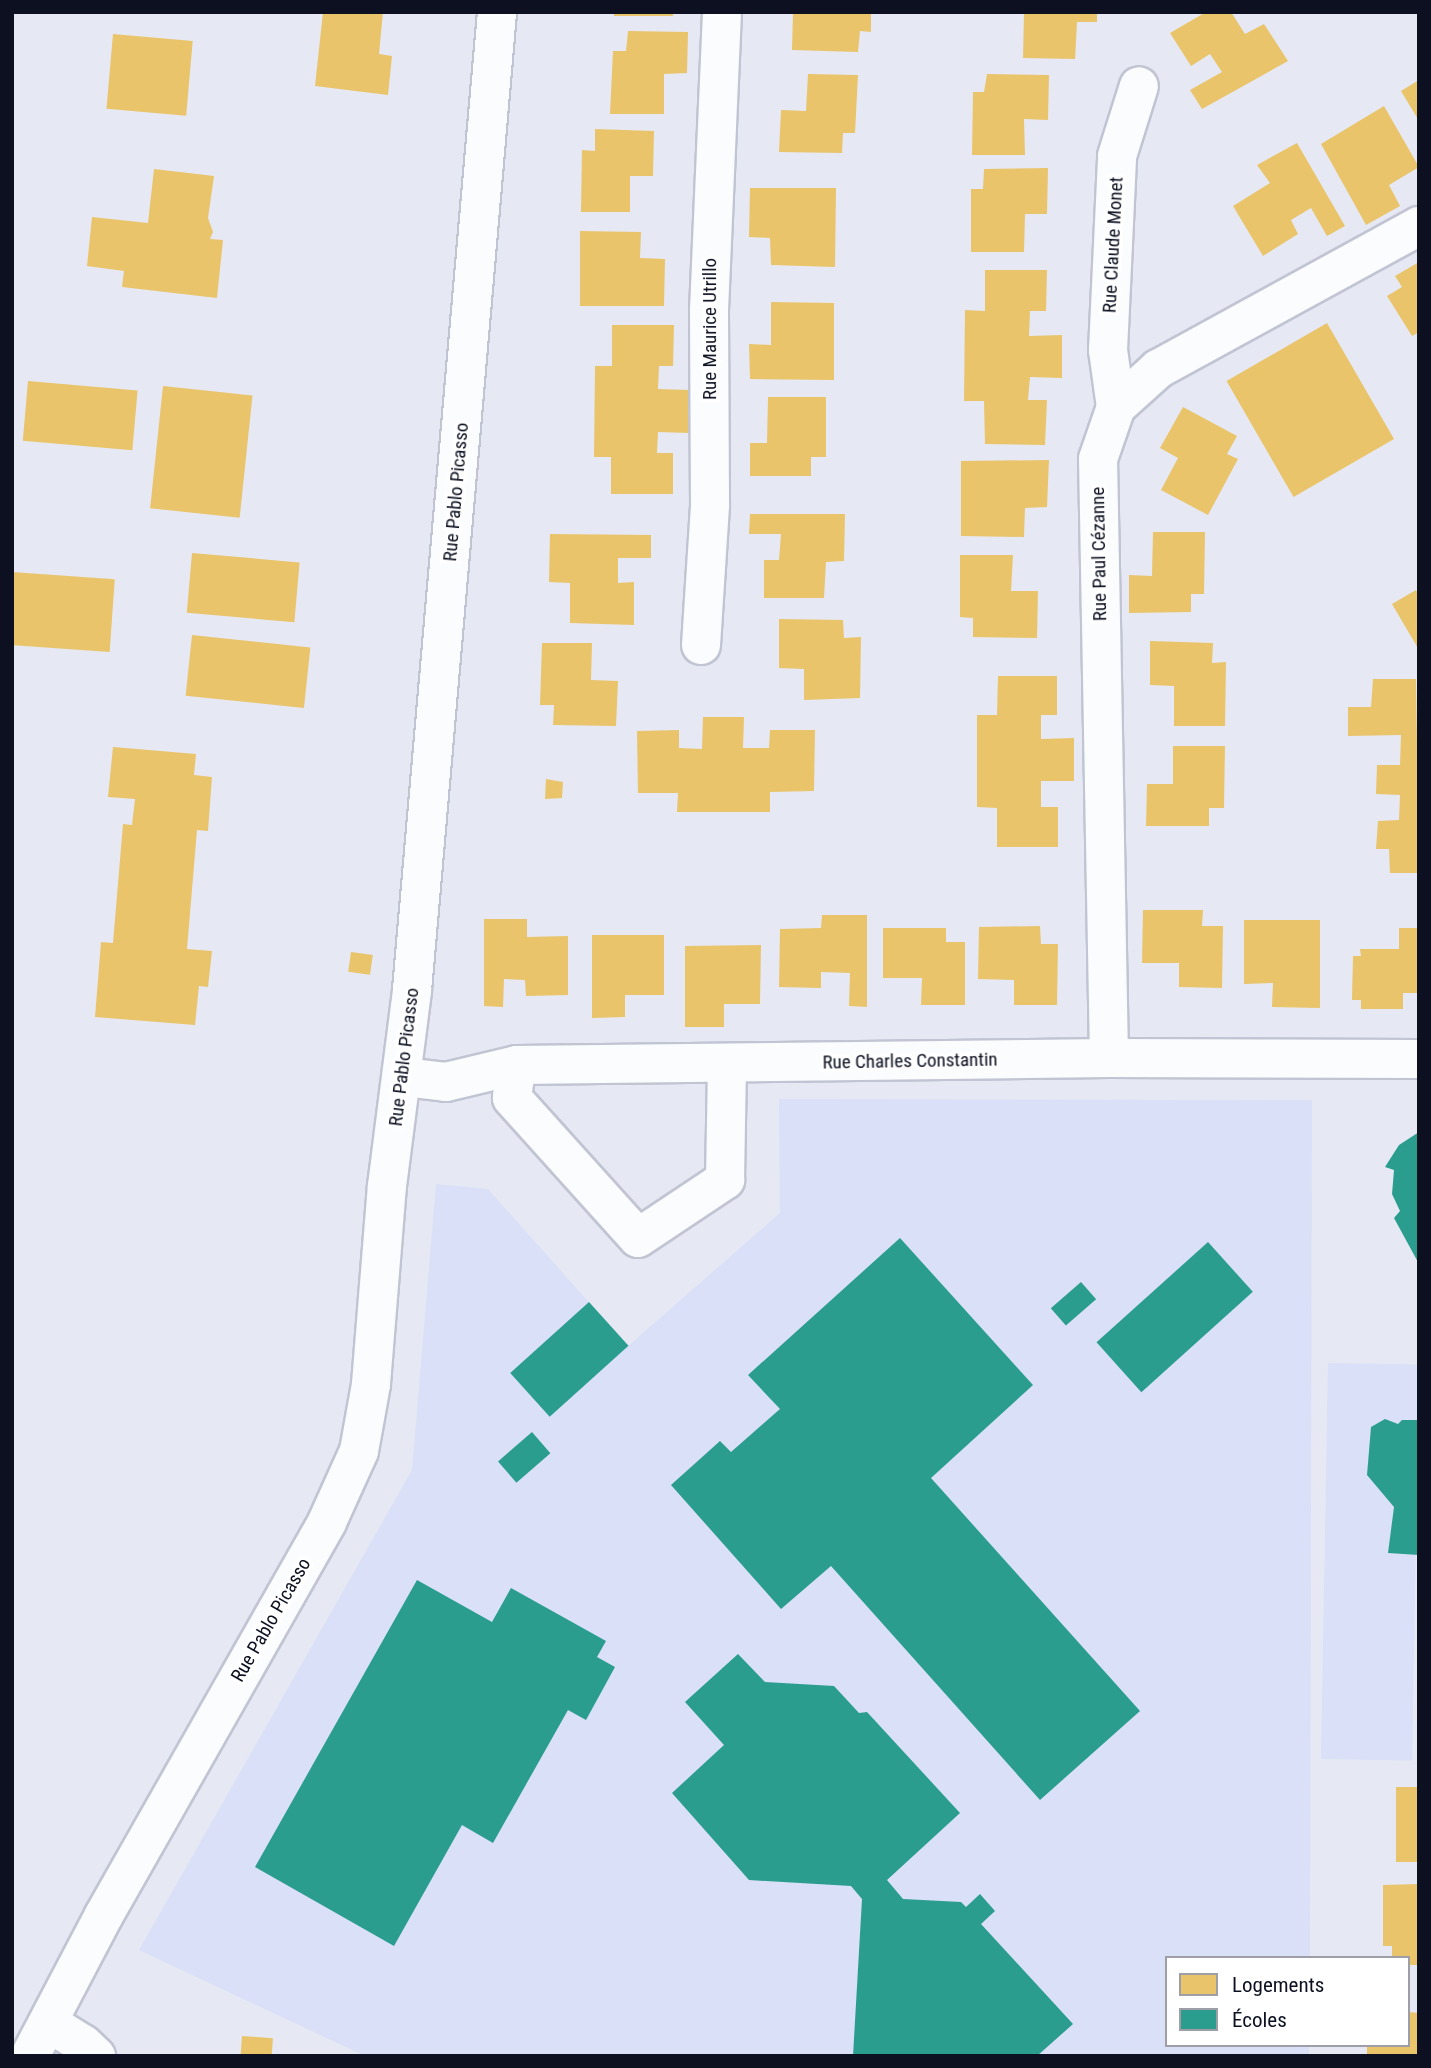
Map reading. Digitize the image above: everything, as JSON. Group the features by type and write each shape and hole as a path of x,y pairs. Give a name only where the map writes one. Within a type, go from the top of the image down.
{"street":[{"name":"Rue Pablo Picasso","path":"30,2056 104,1916 327,1522 359,1451 371,1384 387,1186 404,1077 497,12"},
{"name":"Rue Maurice Utrillo","path":"701,645 710,504 709,310 722,12"},
{"name":"Rue Claude Monet","path":"1116,407 1108,350 1118,156 1139,86"},
{"name":"Rue Paul Cézanne","path":"1109,1058 1098,459 1116,407 1157,369 1419,226"},
{"name":"Rue Charles Constantin","path":"404,1077 446,1083 517,1065 1109,1058 1419,1059"},
{"path":"517,1065 512,1098 638,1238 725,1180 727,1063"},
{"path":"49,2024 83,2044 96,2056"}],"shaded area":[{"path":"779,1099 1312,1100 1310,1956 1165,1956 1165,2047 1309,2047 1309,2056 365,2056 139,1950 412,1470 436,1184 488,1189 628,1346 780,1213"},
{"path":"1328,1363 1419,1365 1412,1761 1321,1759"}],"building: Logements":[{"path":"323,12 383,12 379,54 392,56 388,95 315,86"},
{"path":"614,12 673,12 673,16 614,16"},
{"path":"793,12 871,12 871,32 860,31 858,52 792,50"},
{"path":"1024,12 1097,12 1097,22 1077,22 1075,59 1023,58"},
{"path":"1206,12 1231,12 1245,34 1264,24 1288,61 1202,109 1190,90 1222,72 1210,54 1191,66 1170,33"},
{"path":"628,31 688,32 687,73 664,74 664,114 610,114 613,51 626,51"},
{"path":"113,34 193,41 186,116 106,109"},
{"path":"808,74 858,75 855,133 843,133 842,153 779,152 781,110 806,111"},
{"path":"987,74 1049,75 1048,120 1024,119 1025,155 972,155 973,92 984,92"},
{"path":"1419,80 1419,121 1401,91"},
{"path":"1384,106 1419,167 1389,185 1400,206 1366,225 1321,144"},
{"path":"595,129 654,131 653,176 630,176 630,212 581,212 582,150 595,151"},
{"path":"1297,143 1345,226 1327,236 1311,208 1291,220 1298,234 1263,256 1233,206 1270,183 1257,165"},
{"path":"1048,168 1047,214 1025,214 1024,252 971,252 971,189 983,189 984,169"},
{"path":"154,169 214,176 208,218 213,232 210,239 223,240 217,298 122,287 124,271 87,266 92,217 148,223"},
{"path":"750,188 836,188 835,267 771,265 770,238 749,237"},
{"path":"580,231 641,232 640,258 665,259 664,306 580,306"},
{"path":"1419,262 1419,332 1412,336 1387,296 1402,287 1395,276"},
{"path":"985,270 1047,270 1046,311 1030,311 1029,336 1062,335 1062,378 1030,377 1028,400 1047,400 1045,445 985,444 984,401 964,401 965,310 985,311"},
{"path":"771,302 834,303 834,380 750,379 749,344 771,345"},
{"path":"1327,323 1394,439 1294,497 1227,381"},
{"path":"612,325 674,325 673,366 659,366 658,389 690,390 689,433 658,432 657,453 673,453 673,494 611,494 611,457 594,457 595,366 612,366"},
{"path":"28,381 138,391 132,450 23,441"},
{"path":"163,386 253,395 240,518 150,508"},
{"path":"768,397 826,397 826,457 811,457 811,476 750,476 750,443 767,443"},
{"path":"1183,407 1237,436 1227,454 1238,459 1208,515 1161,490 1178,458 1160,448"},
{"path":"1049,460 1047,507 1025,508 1024,537 961,536 961,461"},
{"path":"750,514 845,514 844,561 826,562 824,598 764,598 764,560 779,560 781,534 749,534"},
{"path":"1153,532 1205,532 1204,594 1191,594 1191,612 1129,613 1129,575 1152,576"},
{"path":"550,534 651,535 651,558 618,558 618,583 634,582 634,625 570,623 570,583 549,582"},
{"path":"192,553 300,562 294,622 187,613"},
{"path":"960,555 1013,555 1011,591 1038,591 1037,638 973,637 973,618 960,617"},
{"path":"12,572 115,579 110,652 12,645"},
{"path":"1416,590 1419,596 1419,650 1392,604"},
{"path":"779,619 843,620 844,638 861,637 860,698 804,700 804,669 779,668"},
{"path":"192,635 310,647 304,708 186,696"},
{"path":"1150,641 1213,643 1212,663 1226,662 1225,726 1174,726 1174,686 1150,685"},
{"path":"542,643 592,643 591,680 618,681 616,726 553,725 554,705 540,705"},
{"path":"998,676 1057,676 1057,715 1041,715 1041,739 1074,738 1074,781 1041,781 1041,807 1058,807 1058,847 997,847 997,808 977,807 977,715 997,715"},
{"path":"1373,679 1416,679 1419,873 1390,873 1389,849 1376,849 1378,821 1399,820 1400,795 1376,794 1377,765 1400,765 1401,735 1348,736 1348,707 1371,707"},
{"path":"703,717 744,717 743,748 769,748 770,730 815,730 814,791 770,792 770,812 677,812 678,793 638,793 637,731 679,730 679,748 702,749"},
{"path":"1173,746 1225,746 1224,808 1209,808 1209,826 1146,826 1147,784 1173,784"},
{"path":"113,747 196,754 194,775 212,777 208,831 197,830 187,949 212,951 208,987 199,986 195,1025 95,1017 101,942 113,943 123,824 132,825 135,799 108,797"},
{"path":"546,779 563,782 562,798 545,799"},
{"path":"1143,910 1203,910 1202,926 1223,926 1222,988 1179,987 1179,963 1142,963"},
{"path":"822,915 867,915 867,1007 849,1006 850,973 821,972 821,988 779,987 780,929 821,928"},
{"path":"484,919 527,919 527,937 568,936 568,995 526,996 525,980 504,979 503,1007 484,1006"},
{"path":"1244,920 1320,920 1320,1008 1272,1007 1273,983 1244,984"},
{"path":"1040,926 1041,944 1058,944 1057,1005 1014,1005 1014,980 978,979 979,927"},
{"path":"883,928 946,928 946,942 965,942 965,1005 921,1005 922,978 883,978"},
{"path":"1399,928 1419,928 1419,993 1403,993 1403,1009 1361,1009 1361,1000 1352,1000 1353,956 1361,956 1360,949 1399,949"},
{"path":"592,935 664,935 664,995 625,995 625,1017 592,1018"},
{"path":"761,945 760,1004 724,1004 724,1027 685,1027 685,946"},
{"path":"351,952 373,955 370,975 348,972"},
{"path":"1396,1787 1419,1787 1419,1862 1396,1862"},
{"path":"1419,1884 1419,1965 1410,1965 1410,1956 1392,1956 1392,1946 1383,1946 1383,1885"},
{"path":"1410,2012 1419,2013 1419,2056 1367,2056 1367,2047 1410,2047"},
{"path":"242,2036 273,2038 272,2056 241,2056"}],"building: Écoles":[{"path":"1419,1132 1419,1264 1394,1218 1400,1211 1392,1194 1394,1170 1385,1167 1399,1145"},
{"path":"900,1238 1033,1385 931,1478 1140,1711 1040,1800 831,1566 781,1609 671,1485 720,1441 731,1452 780,1409 748,1375"},
{"path":"1208,1242 1253,1292 1141,1392 1097,1342"},
{"path":"1081,1282 1096,1299 1066,1326 1051,1308"},
{"path":"589,1302 628,1346 550,1417 510,1373"},
{"path":"1385,1419 1398,1424 1402,1420 1419,1420 1419,1555 1388,1553 1394,1507 1367,1475 1371,1427"},
{"path":"532,1432 550,1453 516,1483 498,1462"},
{"path":"417,1580 492,1622 511,1588 606,1641 597,1657 615,1667 586,1720 568,1710 493,1843 462,1825 394,1946 255,1867"},
{"path":"738,1654 765,1682 834,1686 859,1713 867,1712 960,1813 887,1880 903,1899 961,1902 966,1907 980,1894 995,1911 981,1924 1073,2024 1037,2056 853,2056 862,1899 851,1886 749,1880 672,1793 724,1745 685,1702"}]}
